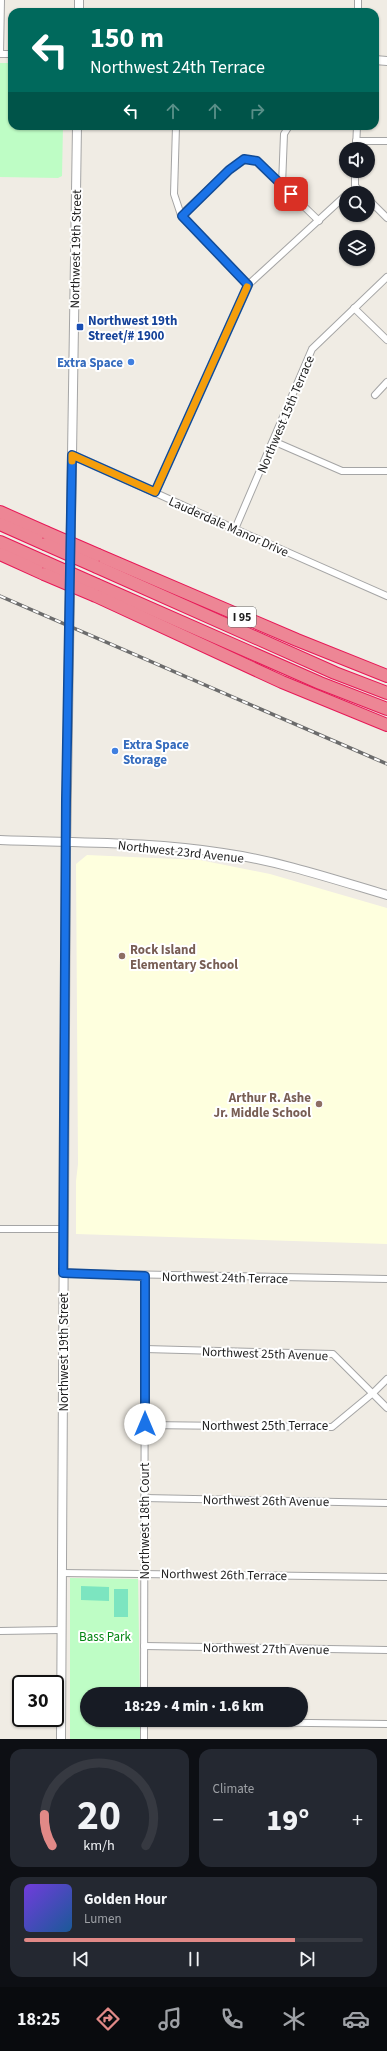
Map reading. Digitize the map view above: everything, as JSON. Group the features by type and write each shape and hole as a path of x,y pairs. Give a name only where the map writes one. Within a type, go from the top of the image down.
{"highway":[{"name":"I 95","path":"0,512 45,538 98,561 387,676"},
{"path":"0,524 45,538"},
{"path":"0,542 44,568"},
{"path":"0,554 44,568 387,709"},
{"path":"98,561 313,663 387,693"},
{"path":"97,591 289,685 387,725"}],"street":[{"path":"0,54 1,0"},
{"name":"Northwest 19th Street","path":"61,1739 66,842 77,130"},
{"path":"176,130 174,194 182,216 248,285"},
{"path":"282,185 284,134 286,130"},
{"path":"357,130 356,140 387,141"},
{"path":"182,216 229,170 244,159 257,161 319,221"},
{"path":"355,178 355,186"},
{"path":"155,492 248,285 339,202"},
{"path":"375,206 387,218"},
{"name":"Northwest 15th Terrace","path":"235,529 312,349 387,277"},
{"path":"354,308 387,340"},
{"path":"375,395 387,382"},
{"path":"273,441 342,471 387,471"},
{"name":"Lauderdale Manor Drive","path":"72,455 387,596"},
{"name":"Northwest 23rd Avenue","path":"0,840 142,845 223,852 272,862 387,895"},
{"path":"0,1229 63,1229"},
{"name":"Northwest 24th Terrace","path":"63,1273 145,1276 387,1279"},
{"name":"Northwest 18th Court","path":"144,1687 145,1276"},
{"name":"Northwest 25th Avenue","path":"145,1349 332,1354 387,1408"},
{"name":"Northwest 25th Terrace","path":"145,1424 332,1427 373,1393 387,1379"},
{"name":"Northwest 26th Avenue","path":"144,1498 387,1503"},
{"name":"Northwest 26th Terrace","path":"62,1572 144,1572 387,1577"},
{"path":"0,1631 61,1630"},
{"name":"Northwest 27th Avenue","path":"144,1646 387,1650"},
{"path":"308,1723 387,1724"},
{"path":"144,1727 144,1739"}],"shaded area":[{"path":"87,855 200,860 270,874 387,908 387,1244 76,1234 76,1181 78,1164 76,864"}],"green space":[{"path":"0,63 8,63 8,130 63,130 62,176 58,178 0,177"},
{"name":"Bass Park","path":"70,1578 138,1579 140,1687 80,1687 80,1727 140,1727 140,1739 70,1739"},
{"path":"81,1586 109,1587 109,1601 81,1600"},
{"path":"114,1589 128,1589 128,1617 114,1617"}],"railway":[{"path":"0,596 387,764"}],"slow traffic":[{"path":"72,461 72,455 155,492 247,287"}],"place":[{"name":"Northwest 19th Street/# 1900","path":"80,327"},
{"name":"Extra Space","path":"131,362"},
{"name":"Extra Space Storage","path":"115,751"},
{"name":"Rock Island Elementary School","path":"122,956"},
{"name":"Arthur R. Ashe Jr. Middle School","path":"319,1104"}],"route":[{"path":"145,1424 145,1276 63,1273 66,800 72,455 155,492 248,285 182,216 229,170 244,159 257,161 291,194"}]}
